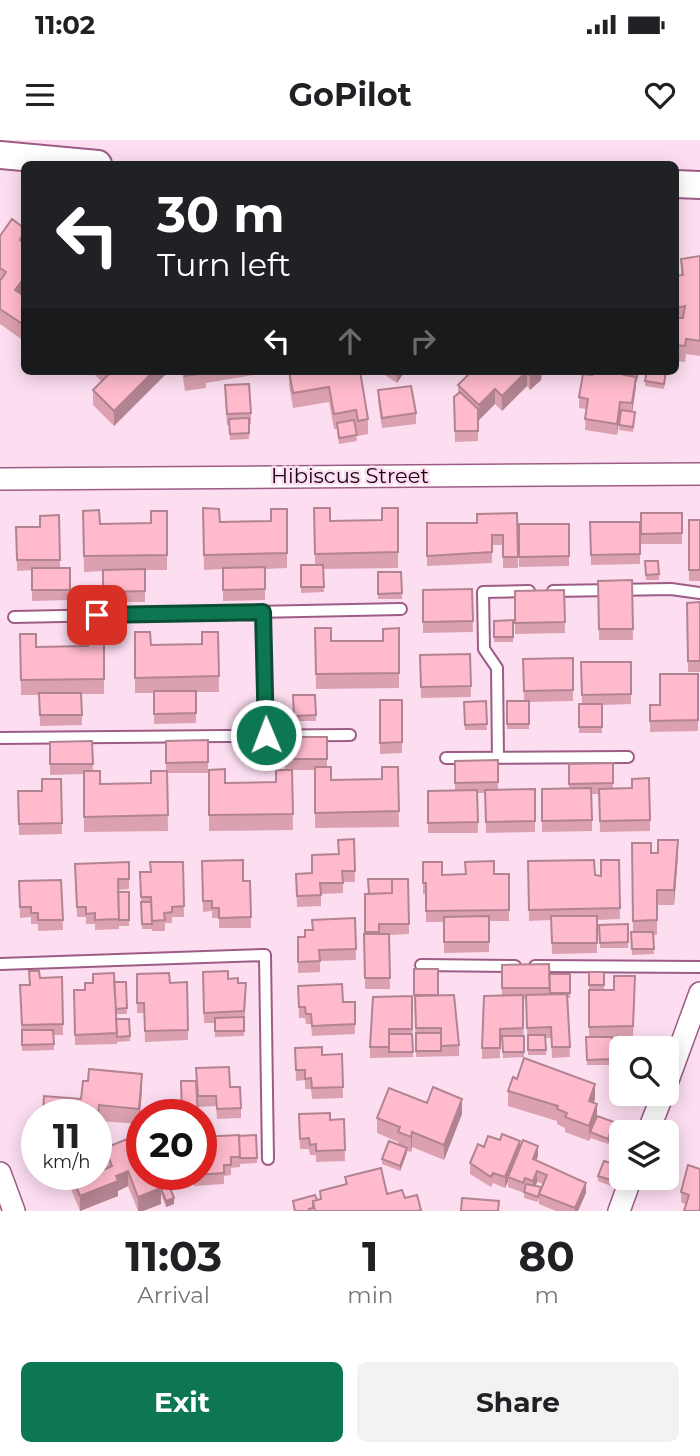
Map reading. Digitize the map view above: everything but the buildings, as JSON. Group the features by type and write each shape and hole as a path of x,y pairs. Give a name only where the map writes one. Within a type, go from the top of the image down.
{"street":[{"path":"0,155 65,161"},
{"path":"679,184 700,185"},
{"name":"Hibiscus Street","path":"0,479 700,474"},
{"path":"679,1060 694,1031 700,993"},
{"path":"0,1173 7,1203"},
{"path":"619,1211 627,1190"}],"lane":[{"path":"498,758 498,668 484,649 483,592 671,589 700,593"},
{"path":"14,617 401,609"},
{"path":"263,612 266,735"},
{"path":"0,738 350,734"},
{"path":"446,758 628,757"},
{"path":"0,964 265,954 268,1159"},
{"path":"421,965 700,967"}],"route":[{"path":"97,615 263,612 266,735"}]}
